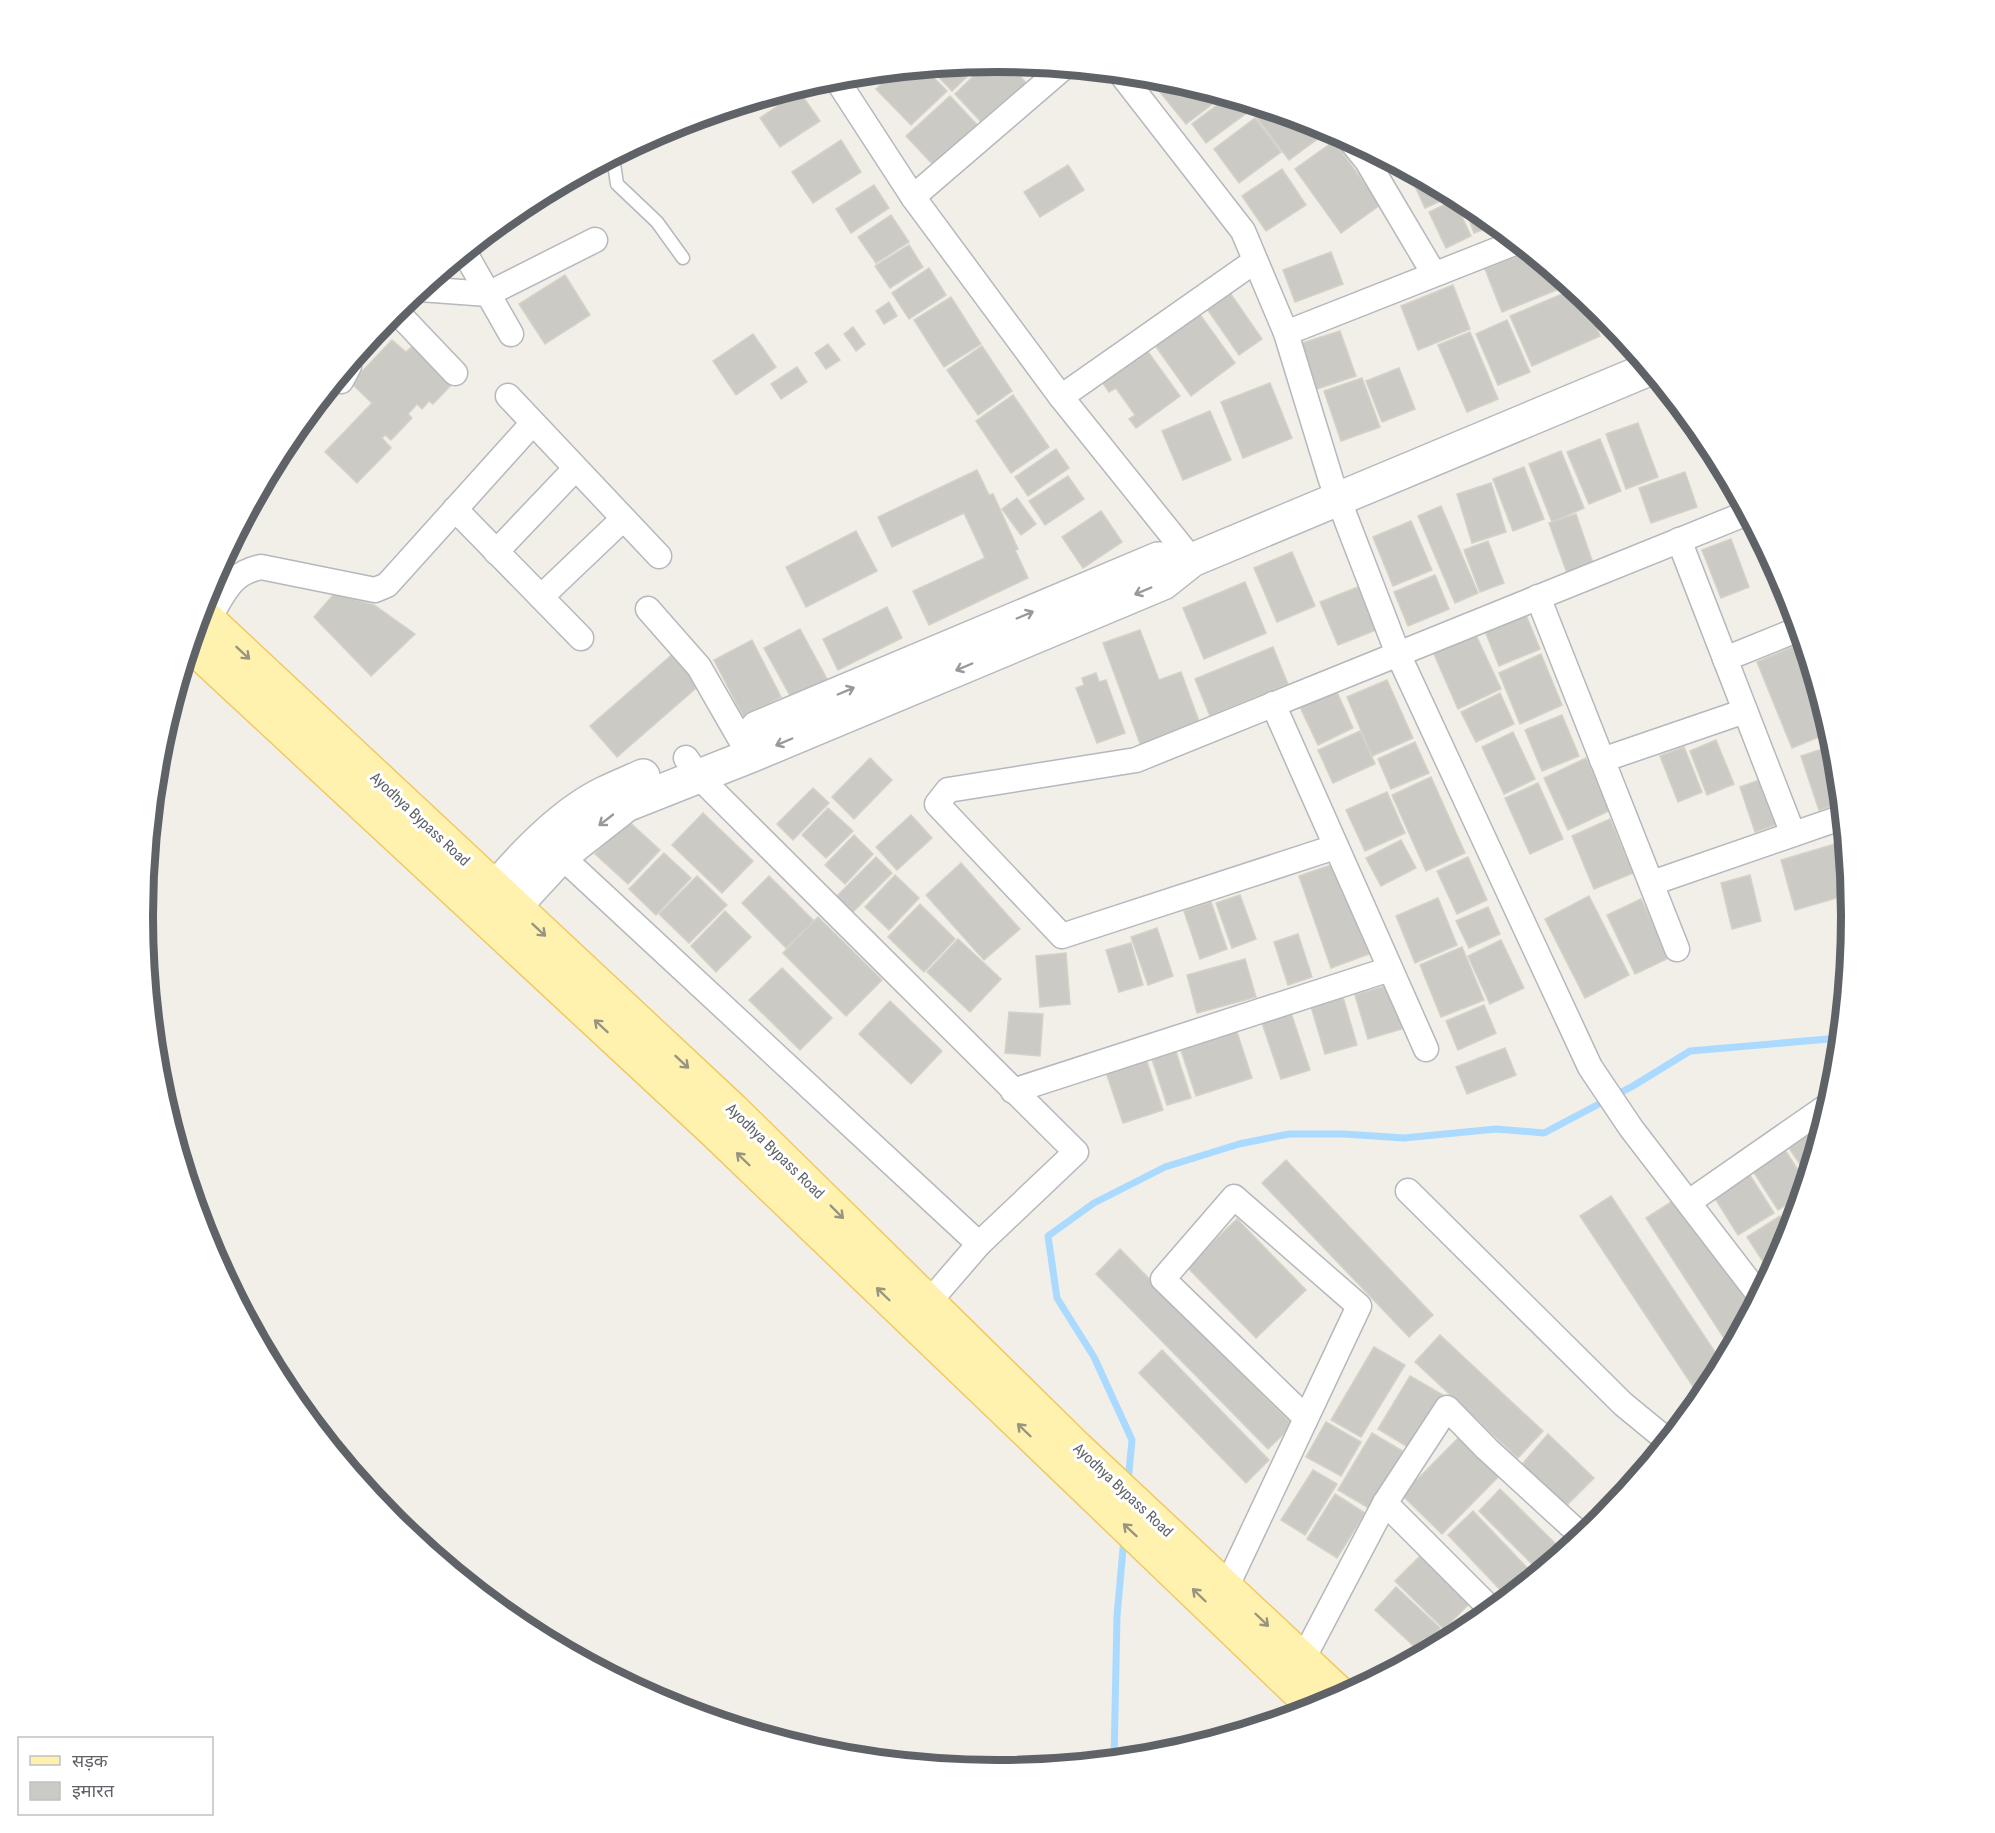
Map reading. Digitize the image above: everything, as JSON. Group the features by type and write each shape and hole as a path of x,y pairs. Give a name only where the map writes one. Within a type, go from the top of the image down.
{"main road":[{"name":"Ayodhya Bypass Road","path":"204,630 496,909 714,1131 1181,1561 1309,1701"},
{"name":"Ayodhya Bypass Road","path":"496,909 733,1110 929,1302 1072,1459"},
{"name":"Ayodhya Bypass Road","path":"1181,1561 1227,1586 1336,1690"}],"street":[{"path":"914,197 1056,74"},
{"path":"1127,82 1243,231 1286,333 1339,500 1398,654 1590,1067 1631,1128 1755,1290"},
{"path":"841,87 914,197 1061,397 1192,560"},
{"path":"1374,160 1434,274"},
{"path":"432,290 488,294 595,240"},
{"path":"1286,333 1509,245"},
{"path":"468,259 511,334"},
{"path":"1061,397 1255,261"},
{"path":"402,317 455,373"},
{"path":"496,909 554,845 693,767 1163,583 1192,560 1642,372"},
{"path":"508,396 659,556"},
{"path":"210,611 235,576 253,568 261,567 375,590 387,585 532,424"},
{"path":"496,552 575,469"},
{"path":"455,509 581,638"},
{"path":"1335,847 1062,936 937,804 948,790 1136,760 1740,516"},
{"path":"541,597 623,519"},
{"path":"1679,540 1793,834"},
{"path":"1538,597 1677,949"},
{"path":"648,609 699,667 744,746"},
{"path":"1725,659 1792,632"},
{"path":"1273,704 1426,1049"},
{"path":"1602,760 1745,711"},
{"path":"693,767 1076,1152 979,1244 929,1302"},
{"path":"1652,883 1836,819"},
{"path":"554,845 979,1244"},
{"path":"1013,1091 1390,969"},
{"path":"1689,1202 1819,1112"},
{"path":"1408,1191 1623,1404 1662,1436"},
{"path":"1227,1586 1359,1306 1234,1197 1163,1279 1306,1418"},
{"path":"1303,1659 1386,1503 1447,1408 1487,1449 1576,1531"},
{"path":"1386,1503 1487,1605"}],"lane":[{"path":"614,164 617,184 657,222 683,258"}],"building":[{"path":"971,73 952,91 936,75"},
{"path":"977,73 1017,73 1029,86 986,127 955,94"},
{"path":"931,75 947,91 911,125 876,89 886,79"},
{"path":"1164,89 1216,101 1186,124 1160,92"},
{"path":"802,95 820,121 780,147 760,118 788,99"},
{"path":"950,96 981,129 937,169 906,136"},
{"path":"1221,102 1248,112 1206,143 1192,124"},
{"path":"1253,113 1269,117 1321,136 1289,160"},
{"path":"1255,118 1281,152 1239,183 1214,149"},
{"path":"841,140 861,172 813,203 792,172"},
{"path":"1333,142 1380,205 1341,233 1295,169"},
{"path":"1068,165 1084,190 1040,217 1024,192"},
{"path":"1282,169 1306,205 1266,231 1242,196"},
{"path":"1413,181 1444,200 1425,208"},
{"path":"874,185 889,208 851,233 836,209"},
{"path":"1449,203 1458,208 1471,236 1446,248 1429,212"},
{"path":"1467,214 1487,228 1474,233"},
{"path":"891,215 909,242 876,263 858,237"},
{"path":"909,245 923,267 890,288 875,266"},
{"path":"1331,252 1343,284 1295,302 1283,270"},
{"path":"1521,255 1561,288 1502,312 1485,269"},
{"path":"929,268 946,295 909,319 892,293"},
{"path":"565,275 590,315 545,344 519,304"},
{"path":"1453,285 1470,329 1418,350 1401,306"},
{"path":"1228,290 1262,339 1239,355 1205,306"},
{"path":"1566,293 1592,316 1600,336 1532,366 1510,316"},
{"path":"951,297 981,344 944,367 914,320"},
{"path":"889,302 897,316 884,324 876,311"},
{"path":"1198,312 1235,363 1191,396 1154,344"},
{"path":"1507,320 1530,372 1498,385 1476,334"},
{"path":"853,327 865,344 856,351 844,334"},
{"path":"1340,331 1356,376 1314,390 1299,344"},
{"path":"1470,332 1498,399 1467,412 1438,345"},
{"path":"753,334 776,367 736,395 713,361"},
{"path":"392,340 406,352 416,343 455,381 433,404 429,401 422,409 417,404 408,414 412,418 391,440 385,435 382,438 391,448 357,483 325,452 372,403 351,383"},
{"path":"828,344 840,360 826,369 815,353"},
{"path":"982,346 1012,391 978,415 947,370"},
{"path":"1146,349 1180,396 1136,428 1129,419 1135,415 1116,388 1109,392 1102,382"},
{"path":"797,367 807,382 781,399 771,384"},
{"path":"1399,368 1415,409 1382,422 1366,381"},
{"path":"1362,378 1380,427 1341,441 1324,391"},
{"path":"1270,383 1292,438 1243,458 1221,402"},
{"path":"1013,395 1049,447 1011,473 976,421"},
{"path":"1210,411 1231,460 1183,480 1162,431"},
{"path":"1679,418 1693,438 1690,440"},
{"path":"1638,423 1658,477 1626,489 1606,434"},
{"path":"1600,439 1621,491 1589,504 1567,452"},
{"path":"294,448 258,515 256,514 266,494"},
{"path":"1056,449 1069,468 1028,496 1015,477"},
{"path":"1561,451 1584,508 1552,522 1529,464"},
{"path":"1524,467 1544,519 1513,531 1493,479"},
{"path":"977,470 989,495 993,494 1018,549 1015,550 1028,578 929,625 913,591 985,558 964,513 892,547 878,517"},
{"path":"1685,472 1697,507 1651,523 1639,488"},
{"path":"1068,476 1084,499 1045,525 1029,501"},
{"path":"1491,483 1506,532 1472,543 1457,494"},
{"path":"1017,498 1036,524 1021,535 1002,509"},
{"path":"1441,506 1478,593 1455,603 1418,516"},
{"path":"1101,511 1122,542 1083,568 1062,537"},
{"path":"1576,514 1593,563 1567,573 1549,523"},
{"path":"1411,521 1432,570 1393,586 1373,537"},
{"path":"856,531 877,571 806,607 786,567"},
{"path":"1731,539 1749,587 1721,598 1702,550"},
{"path":"1488,541 1504,583 1480,592 1464,550"},
{"path":"1292,552 1315,606 1277,622 1254,568"},
{"path":"1435,575 1449,609 1408,626 1394,592"},
{"path":"1245,582 1266,633 1204,659 1183,608"},
{"path":"1358,587 1376,630 1338,645 1320,602"},
{"path":"334,594 374,605 415,634 371,676 314,617"},
{"path":"887,607 902,638 838,670 823,639"},
{"path":"1526,615 1540,649 1499,666 1485,631"},
{"path":"800,629 828,681 793,701 764,648"},
{"path":"1140,630 1159,680 1181,672 1200,724 1141,746 1103,643"},
{"path":"1475,633 1501,689 1458,709 1433,652"},
{"path":"752,640 781,697 743,716 714,660"},
{"path":"1795,646 1813,698 1822,736 1792,748 1757,662"},
{"path":"1273,647 1288,684 1210,716 1195,679"},
{"path":"675,652 702,683 617,757 590,726"},
{"path":"1541,654 1562,705 1520,724 1499,673"},
{"path":"1096,673 1099,682 1106,680 1125,733 1097,743 1076,688 1084,685 1082,678"},
{"path":"1387,680 1413,738 1372,756 1347,697"},
{"path":"1336,690 1353,728 1318,745 1300,707"},
{"path":"1500,693 1514,724 1476,742 1461,712"},
{"path":"1562,715 1579,756 1542,771 1525,730"},
{"path":"1360,731 1375,764 1333,783 1318,750"},
{"path":"1513,732 1535,779 1504,794 1482,747"},
{"path":"1716,740 1734,784 1707,795 1690,751"},
{"path":"1415,742 1429,773 1391,789 1378,759"},
{"path":"1684,747 1702,792 1678,802 1660,756"},
{"path":"1825,748 1835,805 1819,810 1801,756"},
{"path":"870,758 892,780 854,819 832,797"},
{"path":"1586,758 1611,810 1568,830 1544,778"},
{"path":"1431,777 1465,853 1426,871 1392,795"},
{"path":"1765,778 1781,823 1755,832 1740,787"},
{"path":"1538,783 1563,839 1530,854 1505,798"},
{"path":"813,788 829,803 793,840 777,824"},
{"path":"1387,792 1405,833 1365,851 1346,810"},
{"path":"828,808 853,831 826,858 802,835"},
{"path":"703,813 753,861 722,893 672,845"},
{"path":"911,815 932,838 897,870 876,847"},
{"path":"1610,819 1633,873 1594,889 1572,836"},
{"path":"627,820 660,850 628,884 595,854"},
{"path":"854,835 873,854 845,884 825,865"},
{"path":"1401,840 1416,868 1381,886 1366,858"},
{"path":"1838,843 1841,897 1795,910 1781,860"},
{"path":"664,853 691,878 656,915 629,889"},
{"path":"876,857 892,873 853,912 837,896"},
{"path":"1468,857 1487,900 1457,914 1437,871"},
{"path":"961,863 1020,929 984,960 926,895"},
{"path":"1337,863 1369,954 1331,968 1299,876"},
{"path":"895,875 919,898 889,930 865,907"},
{"path":"1750,875 1761,921 1732,929 1721,883"},
{"path":"697,876 727,905 689,943 659,914"},
{"path":"769,876 814,921 786,948 742,903"},
{"path":"1240,895 1256,939 1232,948 1216,903"},
{"path":"1589,896 1629,975 1585,998 1545,919"},
{"path":"1438,898 1457,945 1415,963 1396,916"},
{"path":"1641,899 1669,958 1635,974 1607,915"},
{"path":"1211,902 1227,949 1200,959 1184,911"},
{"path":"920,904 955,939 924,972 888,937"},
{"path":"1488,907 1500,934 1469,948 1456,921"},
{"path":"725,911 751,937 716,972 691,946"},
{"path":"818,917 882,980 846,1016 783,953"},
{"path":"1157,928 1173,976 1148,985 1131,937"},
{"path":"1298,934 1312,977 1288,985 1274,942"},
{"path":"958,939 1001,979 970,1012 927,972"},
{"path":"1501,940 1524,988 1490,1004 1468,956"},
{"path":"1131,943 1143,985 1119,992 1106,950"},
{"path":"1462,947 1484,1000 1441,1017 1420,965"},
{"path":"1066,953 1070,1004 1040,1007 1036,956"},
{"path":"1245,959 1256,997 1197,1013 1187,975"},
{"path":"782,968 832,1018 800,1050 749,1000"},
{"path":"1392,984 1405,1028 1368,1039 1355,995"},
{"path":"1342,994 1357,1045 1325,1054 1310,1003"},
{"path":"890,1001 942,1051 911,1084 859,1034"},
{"path":"1484,1005 1496,1033 1458,1050 1446,1021"},
{"path":"1009,1012 1043,1014 1040,1056 1005,1053"},
{"path":"1291,1013 1310,1070 1281,1079 1262,1023"},
{"path":"1236,1029 1252,1078 1196,1096 1180,1047"},
{"path":"1505,1048 1516,1075 1467,1094 1456,1067"},
{"path":"1175,1049 1191,1098 1167,1105 1151,1056"},
{"path":"1146,1059 1163,1110 1123,1123 1106,1072"},
{"path":"1815,1128 1803,1168 1787,1145"},
{"path":"1783,1147 1801,1175 1792,1200 1778,1210 1751,1168"},
{"path":"1286,1160 1433,1315 1409,1337 1262,1183"},
{"path":"1746,1169 1774,1213 1738,1235 1711,1192"},
{"path":"1611,1196 1718,1357 1696,1391 1580,1216"},
{"path":"1679,1197 1748,1303 1727,1343 1646,1218"},
{"path":"1780,1216 1784,1222 1766,1266 1747,1237"},
{"path":"1237,1219 1306,1290 1256,1338 1187,1267"},
{"path":"1120,1249 1293,1425 1268,1449 1096,1274"},
{"path":"1440,1335 1543,1431 1518,1458 1415,1362"},
{"path":"1374,1347 1405,1365 1361,1437 1331,1420"},
{"path":"1162,1350 1269,1460 1246,1483 1139,1373"},
{"path":"1410,1376 1443,1395 1411,1449 1378,1429"},
{"path":"1326,1422 1361,1442 1341,1476 1306,1457"},
{"path":"1465,1431 1505,1470 1442,1534 1402,1495"},
{"path":"1372,1433 1406,1453 1372,1510 1338,1490"},
{"path":"1548,1434 1594,1478 1561,1511 1517,1470"},
{"path":"1313,1470 1337,1484 1305,1535 1281,1520"},
{"path":"1500,1489 1559,1547 1535,1567 1479,1511"},
{"path":"1335,1494 1365,1513 1337,1558 1307,1539"},
{"path":"1473,1511 1530,1571 1503,1593 1448,1535"},
{"path":"1420,1556 1469,1604 1444,1629 1395,1581"},
{"path":"1396,1587 1440,1628 1417,1649 1375,1610"},
{"path":"1446,1628 1448,1630 1434,1639"}],"waterway":[{"path":"1128,1482 1132,1440 1094,1357 1057,1298 1048,1236 1094,1203 1165,1167 1239,1144 1289,1134 1344,1134 1404,1138 1496,1129 1544,1133 1633,1086 1690,1051 1833,1039"},
{"path":"1114,1753 1117,1616 1124,1538"}]}
